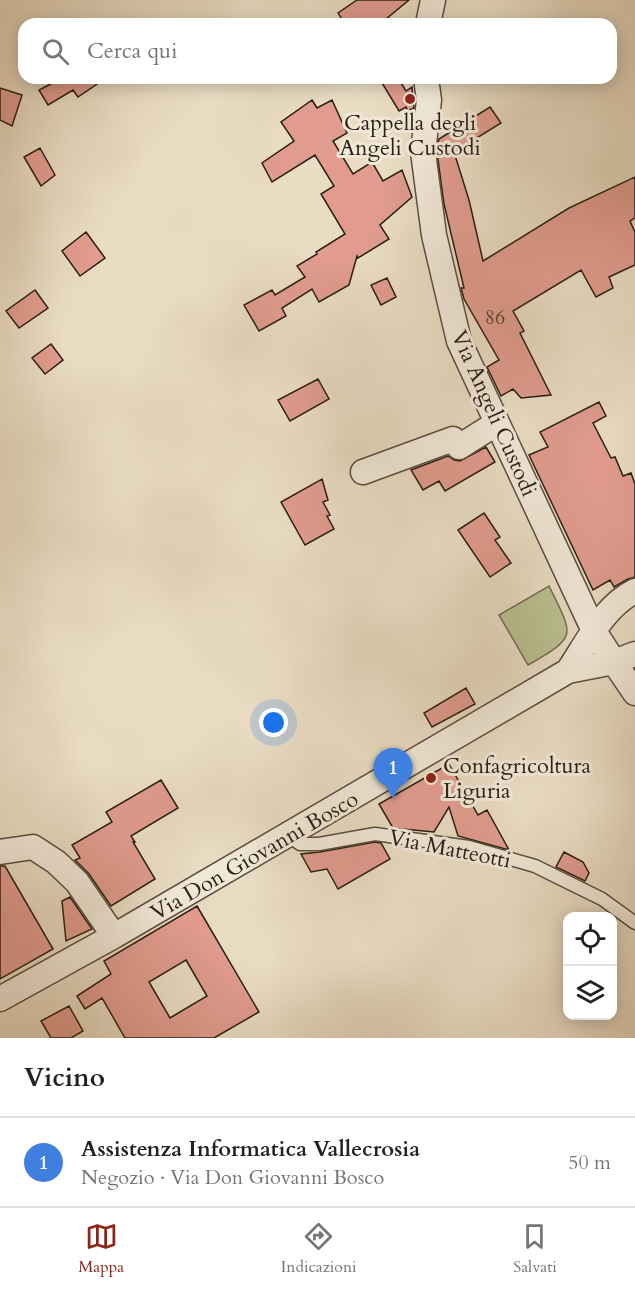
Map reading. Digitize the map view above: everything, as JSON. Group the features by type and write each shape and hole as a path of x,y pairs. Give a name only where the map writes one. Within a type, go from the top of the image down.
{"street":[{"path":"429,18 433,0"},
{"name":"Via Angeli Custodi","path":"427,84 429,99 423,152 434,235 459,341 594,631"},
{"path":"363,472 453,439 459,447 497,423"},
{"name":"Via Don Giovanni Bosco","path":"568,671 594,631 623,596 635,591"},
{"path":"594,631 624,658 635,693"},
{"name":"Via Don Giovanni Bosco","path":"0,999 114,936 568,671 624,658"},
{"path":"0,852 33,847 56,862 77,882 114,936"}],"lane":[{"name":"Via Matteotti","path":"288,835 300,844 319,844 375,834 468,847 535,866 602,899 635,923"}],"green space":[{"path":"549,586 567,626 567,634 556,648 528,665 499,615"}],"building":[{"path":"357,0 409,0 387,18 341,18 338,13"},
{"path":"50,84 97,84 78,97 73,90 48,105 39,90"},
{"path":"383,84 402,84 406,91 412,87 414,108 408,111 406,107 399,111"},
{"path":"0,88 22,95 12,126 0,120"},
{"path":"312,100 317,108 332,100 347,133 333,141 353,174 372,162 383,181 402,170 412,197 380,225 389,239 358,258 357,256 349,285 319,302 312,289 282,308 286,316 259,331 244,305 272,290 275,295 305,277 297,266 345,234 321,194 334,186 315,155 272,182 262,163 294,141 281,122"},
{"path":"490,107 501,123 454,152 469,200 483,261 569,208 635,177 635,218 630,221 635,232 635,265 609,277 613,288 596,297 581,270 513,311 524,331 520,333 551,395 521,398 513,389 501,396 487,367 499,360 464,299 461,288 464,288 444,204 437,152 439,139"},
{"path":"40,148 55,175 41,186 24,157"},
{"path":"86,232 105,258 80,276 62,251"},
{"path":"387,278 396,297 381,305 371,285"},
{"path":"35,290 48,308 19,328 6,311"},
{"path":"51,344 63,360 45,374 32,358"},
{"path":"318,379 329,399 290,421 278,400"},
{"path":"599,402 606,416 593,423 611,458 615,457 623,476 631,473 635,484 635,577 614,587 610,580 593,590 529,455 548,447 540,432"},
{"path":"486,447 495,462 445,491 439,481 423,490 411,470 448,456 460,461"},
{"path":"322,479 328,500 323,502 334,529 305,545 281,502"},
{"path":"484,513 500,537 495,540 511,563 490,577 458,530"},
{"path":"466,688 475,704 432,727 424,713"},
{"path":"449,764 478,815 487,810 509,850 458,836 449,807 434,832 393,828 379,804"},
{"path":"161,780 178,808 131,836 155,879 111,906 89,874 75,860 80,858 72,845 112,822 106,812"},
{"path":"375,842 381,843 390,859 338,889 327,869 311,872 301,854 320,852"},
{"path":"564,852 583,862 589,873 585,881 556,867"},
{"path":"0,866 5,866 53,949 0,979"},
{"path":"70,897 92,929 66,941 62,901"},
{"path":"197,906 259,1012 214,1038 125,1038 102,998 85,1009 77,996 111,974 104,961","holes":["186,960 207,996 170,1018 149,982"]},
{"path":"69,1006 83,1031 71,1038 51,1038 41,1021"}],"place":[{"name":"Cappella degli Angeli Custodi","path":"410,99"},
{"name":"Confagricoltura Liguria","path":"431,778"},
{"name":"Assistenza Informatica Vallecrosia","path":"393,798"}]}
